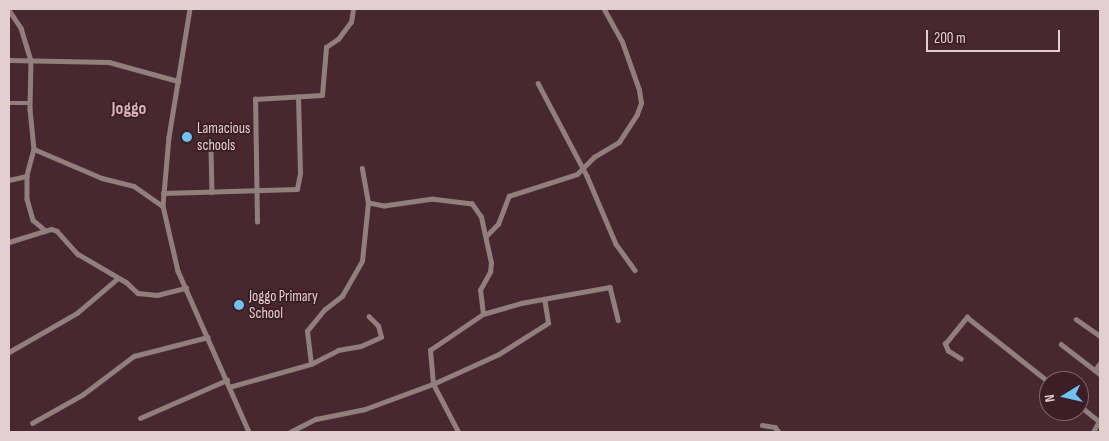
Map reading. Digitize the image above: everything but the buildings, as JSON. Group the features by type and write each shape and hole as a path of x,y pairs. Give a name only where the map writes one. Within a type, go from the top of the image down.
{"street":[{"path":"190,9 178,81 163,193 163,206 170,243 186,288 249,432"},
{"path":"257,222 255,192 255,99 322,95 326,47 338,39 351,22 353,9"},
{"path":"486,236 498,224 509,196 550,185 583,170 594,157 618,142 641,103 628,58 604,9"},
{"path":"9,10 21,28 31,60 30,103 34,149 27,176 29,209 37,225 45,230"},
{"path":"9,60 109,62 178,81"},
{"path":"538,83 583,170 616,244 635,270"},
{"path":"163,193 255,192 297,189 300,173 298,97"},
{"path":"9,103 30,103"},
{"path":"34,149 102,178 134,186 163,206"},
{"path":"211,150 212,192"},
{"path":"311,364 307,331 342,296 362,261 368,203 362,168"},
{"path":"9,180 27,176"},
{"path":"368,203 391,206 433,199 472,204 481,217 491,263 490,272 480,290 483,314"},
{"path":"9,242 45,230 57,231 78,254 147,296 186,288"},
{"path":"9,352 77,313 117,279"},
{"path":"458,432 434,384 430,350 483,314 544,299 610,287 618,320"},
{"path":"290,432 316,419 366,409 434,384 498,354 548,323 544,299"},
{"path":"230,386 311,364 338,350 361,346 381,337 378,326 369,317"},
{"path":"961,359 948,351 945,344 961,320 967,317 1039,374"},
{"path":"1076,319 1100,336"},
{"path":"32,423 82,395 134,356 208,337"},
{"path":"1061,344 1100,374"},
{"path":"1095,370 1100,363"},
{"path":"140,418 227,380"},
{"path":"1089,413 1100,421 1094,430 1100,431"},
{"path":"762,425 775,427 779,432"}],"place":[{"name":"Lamacious schools","path":"187,137"},
{"name":"Joggo Primary School","path":"239,305"}],"district":[{"name":"Joggo","path":"129,109"}]}
